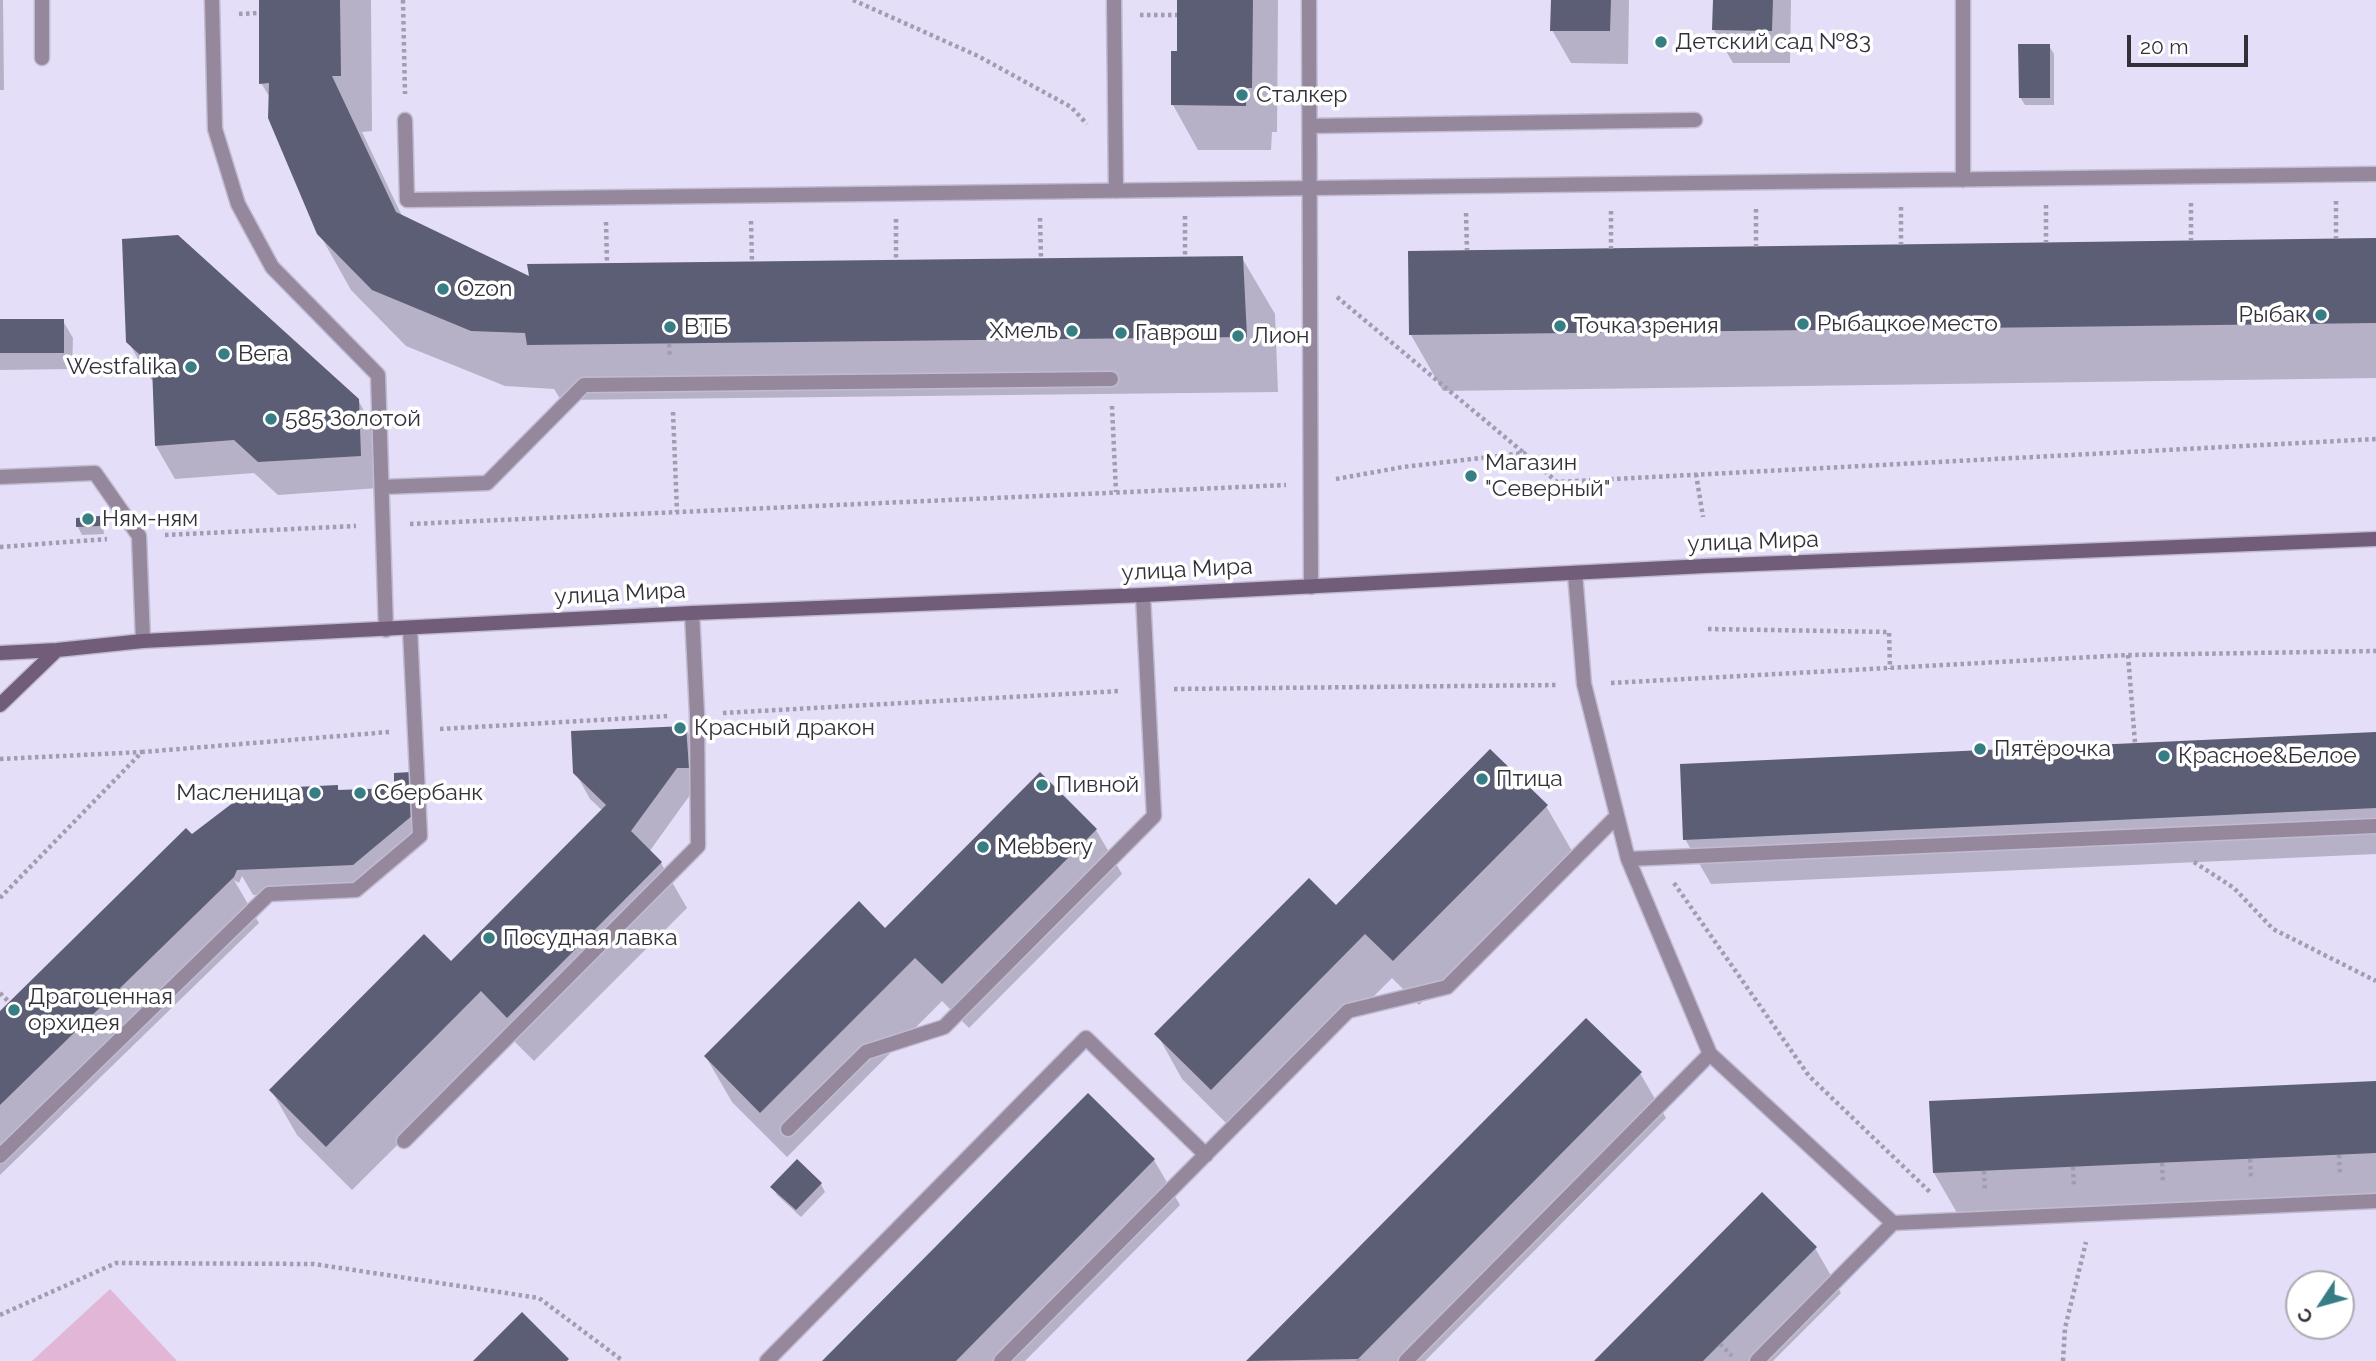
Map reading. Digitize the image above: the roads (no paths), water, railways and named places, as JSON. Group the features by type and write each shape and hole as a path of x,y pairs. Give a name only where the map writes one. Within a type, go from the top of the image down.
{"main road":[{"name":"улица Мира","path":"0,653 143,641 692,613 2376,539"},
{"path":"0,705 57,650"}],"lane":[{"path":"42,0 42,58"},
{"path":"212,0 215,129 238,204 272,267 378,374 386,630"},
{"path":"1309,0 1311,587"},
{"path":"1963,0 1963,180"},
{"path":"1114,7 1116,191"},
{"path":"405,120 407,200 2376,174"},
{"path":"1310,126 1695,120"},
{"path":"382,487 487,483 584,385 1111,379"},
{"path":"0,477 95,472 139,536 143,641"},
{"path":"1574,573 1584,684 1628,859 1710,1054 1893,1223"},
{"path":"788,1129 866,1052 944,1027 1154,816 1143,595"},
{"path":"404,1141 698,846 697,714 692,613"},
{"path":"0,1156 269,894 356,890 421,836 410,629"},
{"path":"1001,1361 1348,1011 1447,987 1617,816"},
{"path":"1628,859 2376,825"},
{"path":"767,1361 1086,1038 1206,1155"},
{"path":"1406,1361 1710,1054"},
{"path":"1757,1361 1893,1223 2376,1201"}],"place":[{"name":"Детский сад №83","path":"1661,42"},
{"name":"Сталкер","path":"1242,95"},
{"name":"Ozon","path":"443,289"},
{"name":"Рыбак","path":"2321,315"},
{"name":"Рыбацкое место","path":"1803,324"},
{"name":"Точка зрения","path":"1560,326"},
{"name":"ВТБ","path":"670,327"},
{"name":"Хмель","path":"1072,331"},
{"name":"Гаврош","path":"1121,333"},
{"name":"Лион","path":"1238,336"},
{"name":"Вега","path":"224,354"},
{"name":"Westfalika","path":"191,367"},
{"name":"585 Золотой","path":"271,419"},
{"name":"Магазин \"Северный\"","path":"1471,476"},
{"name":"Ням-ням","path":"88,519"},
{"name":"Красный дракон","path":"680,728"},
{"name":"Пятёрочка","path":"1980,749"},
{"name":"Красное&Белое","path":"2164,756"},
{"name":"Птица","path":"1482,779"},
{"name":"Пивной","path":"1042,785"},
{"name":"Масленица","path":"315,793"},
{"name":"Сбербанк","path":"360,793"},
{"name":"Mebbery","path":"983,847"},
{"name":"Посудная лавка","path":"489,938"},
{"name":"Драгоценная орхидея","path":"14,1010"}]}
